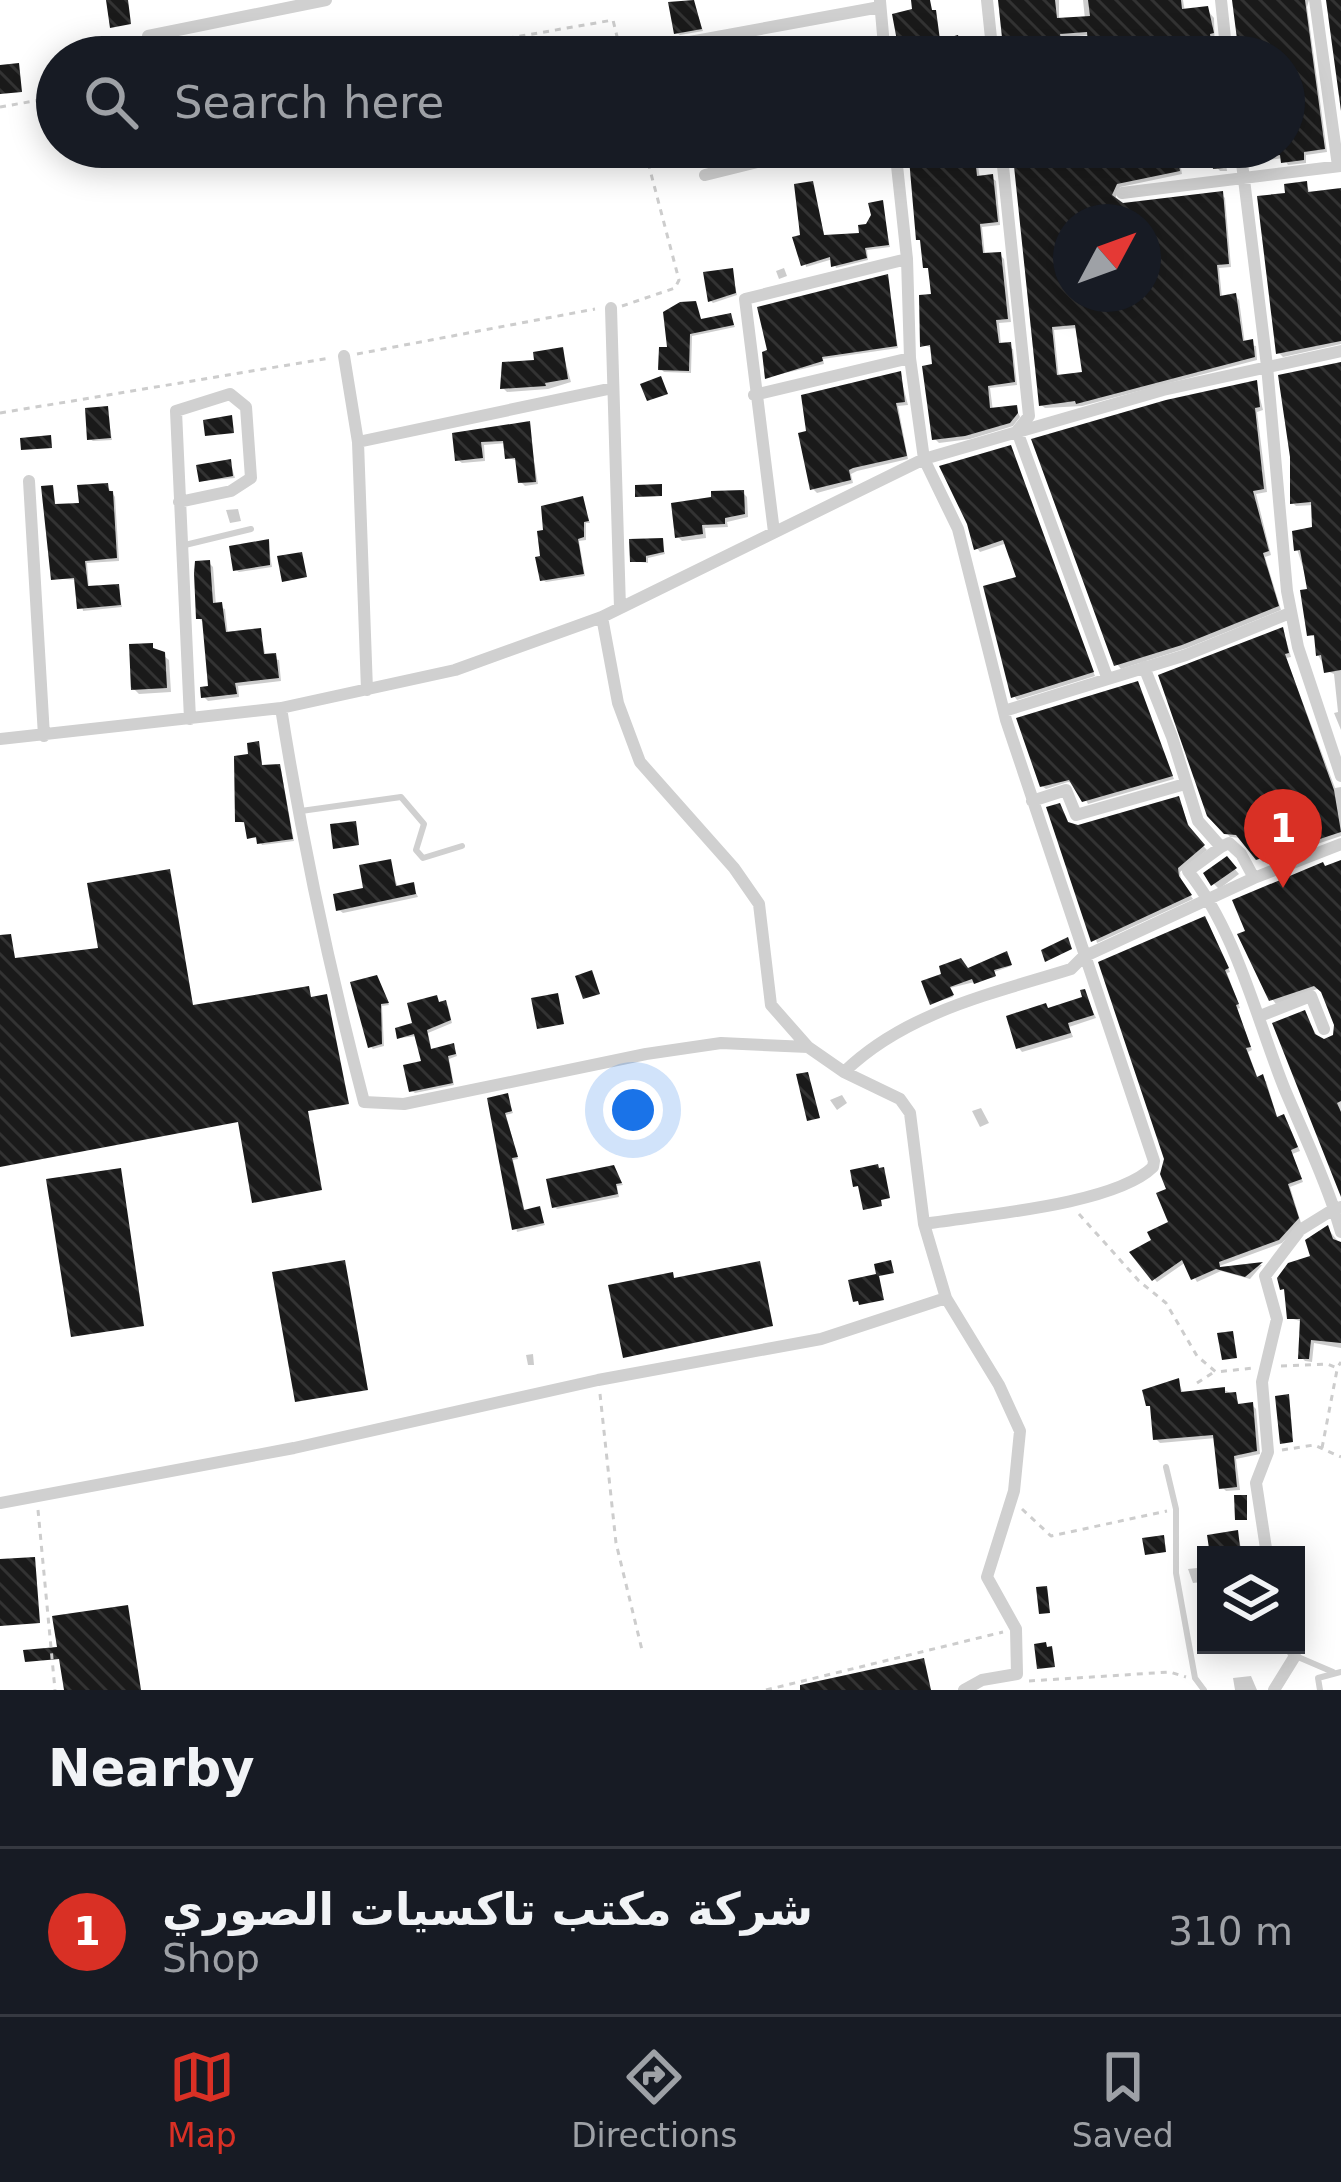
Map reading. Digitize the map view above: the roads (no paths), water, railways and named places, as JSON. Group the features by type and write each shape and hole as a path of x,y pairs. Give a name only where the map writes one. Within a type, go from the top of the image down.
{"street":[{"path":"148,36 256,6 326,0"},
{"path":"987,0 990,36"},
{"path":"1220,0 1224,36"},
{"path":"1122,193 1340,166 1315,0"},
{"path":"719,36 880,3 883,36"},
{"path":"705,176 736,168"},
{"path":"897,168 907,259 910,358 924,458 958,529 1004,711 1154,1165 1133,1181 1065,1200 924,1224"},
{"path":"1003,168 1029,416 1017,431"},
{"path":"1243,168 1290,613 1341,776"},
{"path":"773,532 745,298 907,259"},
{"path":"611,308 620,608"},
{"path":"0,740 281,708 455,670 602,617 924,458 1267,365 1341,351"},
{"path":"344,356 358,442 367,691"},
{"path":"754,395 910,358"},
{"path":"358,442 613,388"},
{"path":"179,502 231,491 250,478 246,407 230,394 176,411 179,502 190,719"},
{"path":"1017,431 1107,677"},
{"path":"29,482 44,736"},
{"path":"1004,711 1209,646 1290,613"},
{"path":"602,617 618,703 640,762 734,868 759,904 771,1005 808,1047 844,1072 900,1099 910,1113 924,1224 946,1298 999,1385 1020,1432 1011,1500 986,1576 1016,1629 1017,1674 982,1680 964,1690"},
{"path":"1144,667 1198,821 1221,847"},
{"path":"281,708 332,979 364,1102 404,1104 721,1043 808,1047"},
{"path":"1032,801 1066,790 1076,815 1185,784"},
{"path":"1255,878 1228,843 1188,871 1209,901 1259,1016 1337,1208 1341,1232"},
{"path":"844,1072 869,1048 933,1012 1072,969 1083,957 1341,844"},
{"path":"1259,1016 1311,996 1324,1028"},
{"path":"1266,1546 1256,1483 1268,1452 1262,1382 1277,1318 1265,1276 1300,1230 1337,1208"},
{"path":"0,1503 299,1447 598,1380 821,1339 946,1298"},
{"path":"1274,1690 1290,1654"}],"lane":[{"path":"182,546 251,529"},
{"path":"297,812 401,796 424,824 416,850 423,858 462,846"},
{"path":"1166,1467 1176,1509 1177,1574 1195,1678 1204,1690"},
{"path":"1300,1654 1337,1672"},
{"path":"1320,1690 1318,1678 1337,1672"}],"place":[{"name":"شركة مكتب تاكسيات الصوري","path":"1283,888"}]}
